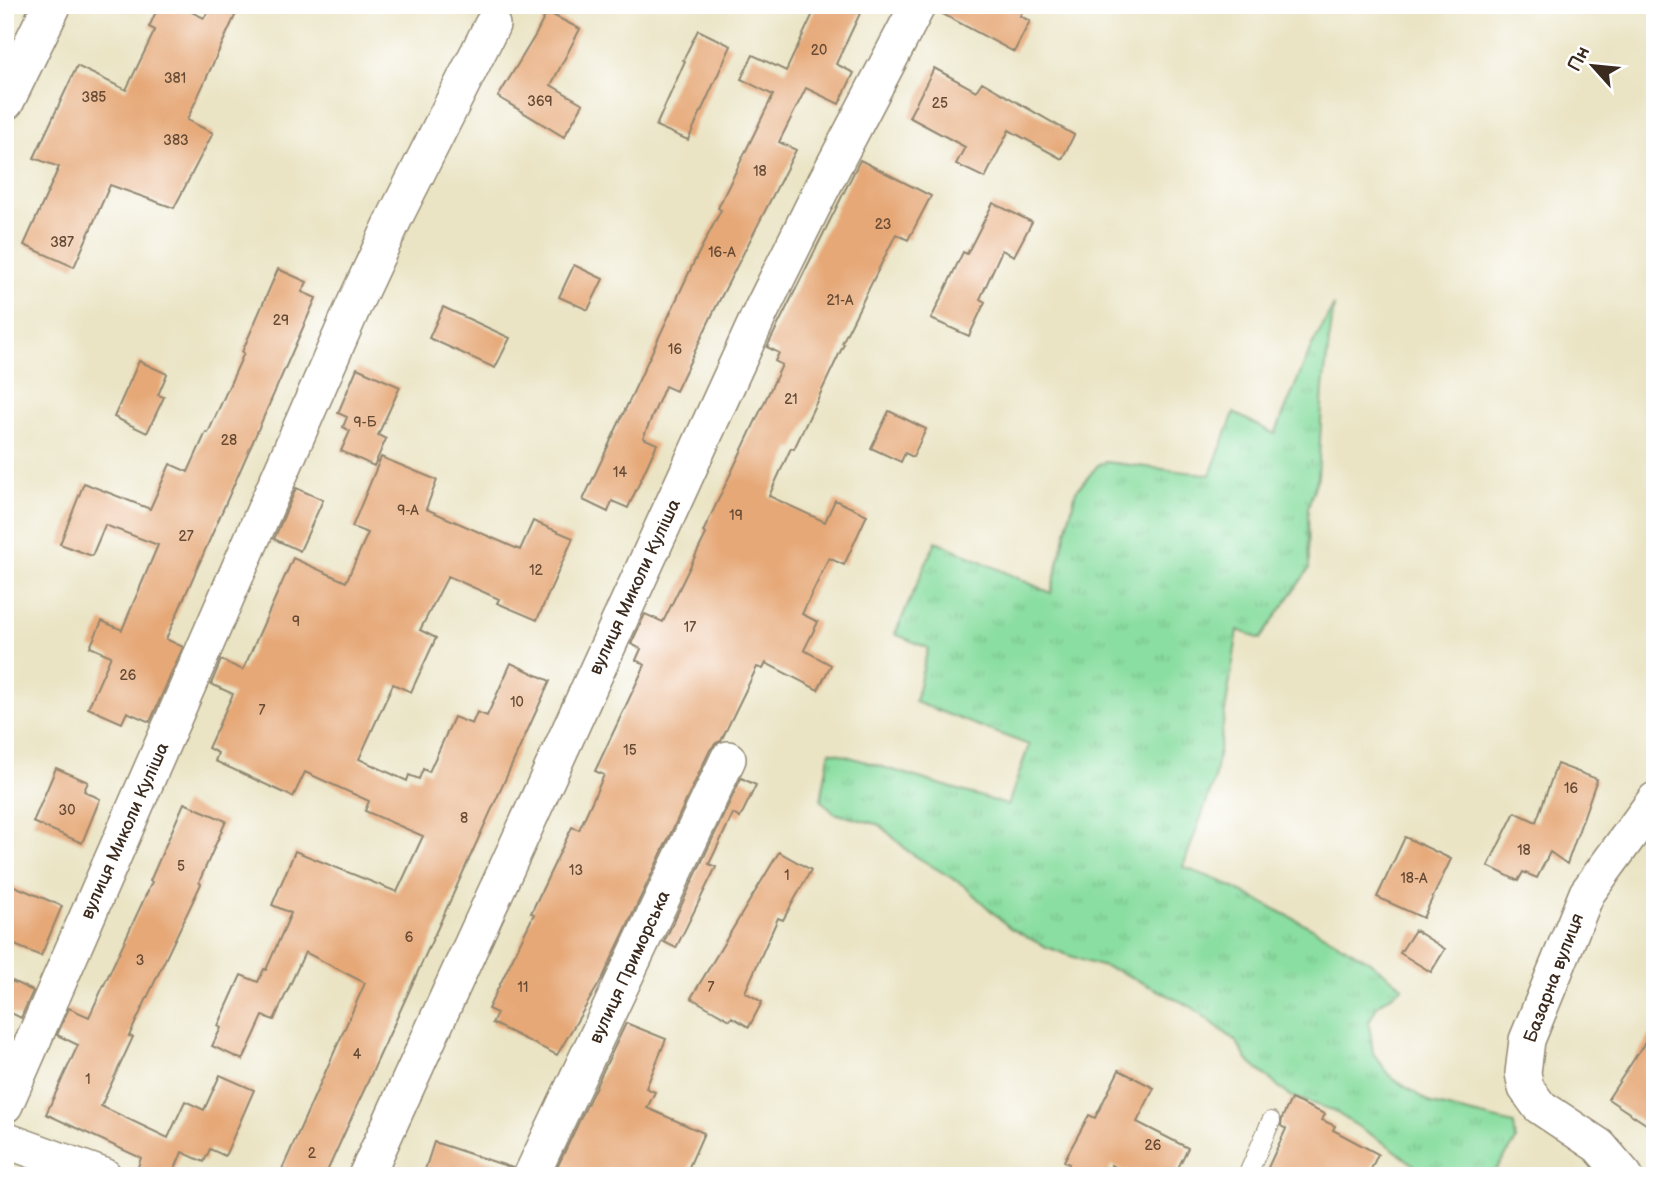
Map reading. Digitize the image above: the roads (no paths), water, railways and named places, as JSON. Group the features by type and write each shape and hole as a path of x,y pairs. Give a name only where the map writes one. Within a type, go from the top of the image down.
{"street":[{"path":"5,101 52,5"},
{"name":"вулиця Миколи Куліша","path":"366,1176 761,311 918,5"},
{"name":"вулиця Миколи Куліша","path":"5,1105 354,305 396,215 492,25"},
{"name":"вулиця Приморська","path":"531,1176 728,759"},
{"name":"Базарна вулиця","path":"1625,1176 1599,1146 1539,1106 1526,1087 1523,1073 1527,1040 1587,893 1655,800"},
{"path":"5,1140 104,1176"}],"lane":[{"path":"1247,1176 1271,1121"}]}
